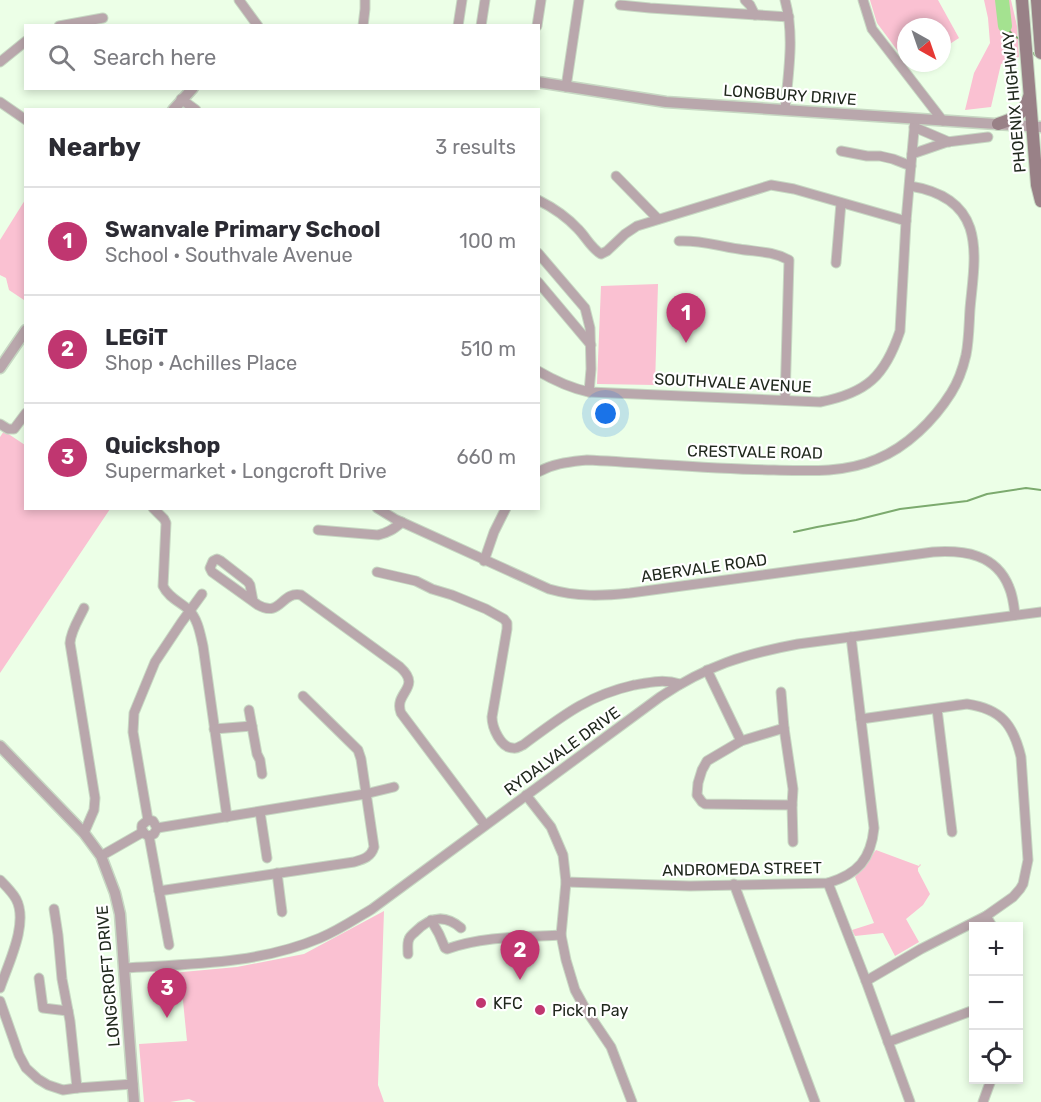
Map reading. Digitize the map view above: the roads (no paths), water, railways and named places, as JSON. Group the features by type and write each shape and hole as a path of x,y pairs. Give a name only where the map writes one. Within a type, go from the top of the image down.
{"main road":[{"name":"PHOENIX HIGHWAY","path":"1022,0 1030,93 1037,126 1037,185 1041,201"},
{"name":"PHOENIX HIGHWAY","path":"1037,0 1041,53"},
{"path":"998,124 1021,113 1030,93"}],"street":[{"path":"239,0 257,24"},
{"path":"363,24 365,0"},
{"path":"458,24 462,0"},
{"path":"481,24 485,0"},
{"path":"537,24 541,0"},
{"path":"566,87 579,0"},
{"path":"745,0 755,15"},
{"path":"784,110 790,51 789,17 785,0"},
{"path":"863,0 872,29 943,121"},
{"path":"620,5 652,4 789,17"},
{"path":"69,24 103,18"},
{"path":"0,62 24,43"},
{"name":"LONGBURY DRIVE","path":"540,82 666,102 784,110 915,123 943,121 1037,126"},
{"path":"174,108 191,90"},
{"path":"181,99 193,108"},
{"path":"0,102 24,119"},
{"path":"915,123 949,142"},
{"name":"SOUTHVALE AVENUE","path":"540,372 557,382 589,392 820,402 849,395 874,379 886,364 900,331 906,221 915,123"},
{"path":"912,154 949,142 988,138"},
{"path":"841,151 880,156 911,166"},
{"path":"616,176 658,219"},
{"path":"540,201 566,216 598,253 603,254 637,226 771,185 784,186 906,221"},
{"name":"CRESTVALE ROAD","path":"540,471 563,463 587,460 749,470 825,470 878,459 900,447 914,436 941,407 960,374 966,354 973,260 970,227 963,214 953,203 940,195 924,188 910,186"},
{"path":"836,263 841,203"},
{"path":"679,241 704,242 769,252 789,260 785,400"},
{"path":"540,255 585,308 591,345 589,392"},
{"path":"540,284 591,345"},
{"path":"0,368 24,333"},
{"path":"0,424 8,429 14,429 24,416"},
{"path":"155,510 166,523 163,586 168,594 190,611 197,624 203,646 227,817"},
{"name":"ABERVALE ROAD","path":"379,510 398,521 549,589 593,596 923,554 963,552 985,560 996,568 1010,588 1015,615"},
{"path":"318,530 378,535 393,530 398,521 394,510"},
{"path":"484,561 505,510"},
{"path":"253,601 248,582 221,561 217,559 213,561 210,568 212,572 253,601 266,610 272,609 292,595 301,596 400,667 410,679 400,703 401,713 485,825"},
{"path":"377,572 416,581 432,590 452,595 486,609 504,619 507,629 492,723 500,739 511,748 523,745 571,710 603,694 664,680 681,684"},
{"path":"148,820 134,732 134,713 155,662 202,594"},
{"path":"84,608 70,638 95,798 94,810 84,833"},
{"name":"RYDALVALE DRIVE","path":"125,968 239,959 287,950 320,938 346,925 372,909 681,684 707,670 766,650 1041,612"},
{"path":"181,623 197,624"},
{"name":"ANDROMEDA STREET","path":"566,882 668,885 828,883 852,872 867,856 874,828 851,637"},
{"path":"707,670 741,741"},
{"path":"781,692 793,789 793,842"},
{"path":"159,891 354,862 364,859 372,852 374,847 358,750 303,696"},
{"path":"861,719 967,704 982,706 997,714 1012,731 1021,757 1028,860 1023,884 1016,894 1001,907 866,981"},
{"path":"937,709 952,832"},
{"path":"249,710 256,754 260,760 262,774"},
{"path":"214,729 252,726"},
{"path":"784,728 741,741 707,760 699,777 698,795 705,804 792,805"},
{"name":"LONGCROFT DRIVE","path":"0,746 84,833 100,856 115,893 120,914 125,968 134,1102"},
{"path":"157,828 365,794 394,787"},
{"path":"526,795 550,827 563,855 566,882 561,935 575,990 611,1047 632,1102"},
{"path":"260,812 267,858"},
{"path":"148,820 153,821 157,828"},
{"path":"148,820 142,825 159,891 169,945"},
{"path":"100,856 146,834 154,834 157,828"},
{"path":"277,873 282,912"},
{"path":"0,880 16,899 20,917 15,945 0,988"},
{"path":"828,883 910,1102"},
{"path":"734,884 815,1102"},
{"path":"54,909 77,1088"},
{"path":"986,916 989,922"},
{"path":"408,954 409,939 421,926 431,920 441,918 454,921 461,928"},
{"path":"431,920 444,948 447,949 459,944 501,938 561,935"},
{"path":"39,978 43,1008 68,1011"},
{"path":"0,1001 19,1055 26,1068 38,1079 63,1090 133,1084"},
{"path":"888,1042 969,1012"},
{"path":"983,1102 990,1084"},
{"path":"63,1090 64,1102"}],"waterway":[{"path":"1002,0 1005,26"},
{"path":"1005,26 1020,39"},
{"path":"1033,53 1036,56"},
{"path":"794,532 900,509 967,501 987,494 1026,488 1041,490"}],"place":[{"name":"Swanvale Primary School","path":"686,343"},
{"name":"LEGiT","path":"520,980"},
{"name":"KFC","path":"481,1003"},
{"name":"Pick n Pay","path":"540,1010"},
{"name":"Quickshop","path":"167,1018"}]}
